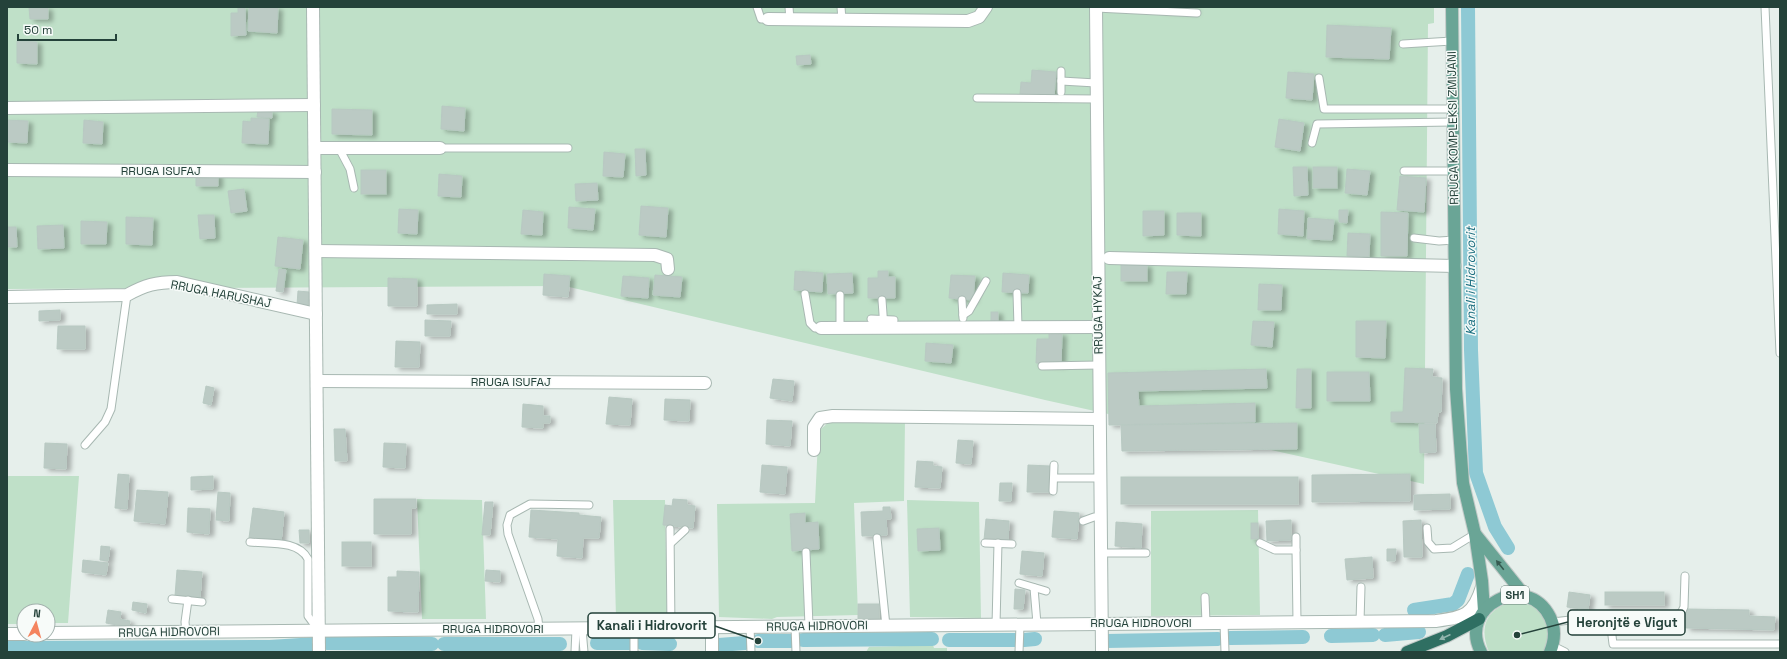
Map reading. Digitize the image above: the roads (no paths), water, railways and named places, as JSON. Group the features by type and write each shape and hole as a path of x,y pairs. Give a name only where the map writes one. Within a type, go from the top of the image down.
{"highway":[{"path":"1407,652 1447,636 1481,616"}],"main road":[{"name":"RRUGA KOMPLEKSI ZMIJANI","path":"1452,7 1456,389 1459,451 1463,483 1476,534 1482,588 1481,616"},
{"name":"RRUGA KOMPLEKSI ZMIJANI","path":"1476,534 1525,596"},
{"name":"SH1","path":"1481,652 1477,640 1477,625 1481,616 1492,603 1502,597 1513,595 1525,596 1537,601 1547,610 1553,622"},
{"path":"1551,649 1554,638 1553,622"}],"street":[{"path":"313,7 319,652"},
{"path":"768,19 968,22 979,17 986,7"},
{"name":"RRUGA HYKAJ","path":"1096,7 1102,652"},
{"path":"7,108 314,105"},
{"path":"315,148 440,148"},
{"name":"RRUGA ISUFAJ","path":"7,170 315,172"},
{"path":"316,251 655,255 666,259 668,269"},
{"path":"1109,258 1455,266"},
{"name":"RRUGA HARUSHAJ","path":"7,297 127,295 142,287 158,282 177,282 316,314"},
{"path":"821,328 963,321 1018,327 1099,327"},
{"name":"RRUGA ISUFAJ","path":"317,381 705,383"},
{"path":"814,450 814,427 820,418 833,416 1099,420"},
{"name":"RRUGA HIDROVORI","path":"56,633 1360,622 1442,620 1460,617 1468,613 1475,607 1482,588"},
{"name":"RRUGA HIDROVORI","path":"1442,620 1457,622 1481,616"},
{"path":"712,627 712,652"}],"lane":[{"path":"757,7 761,18 768,19"},
{"path":"789,7 790,20"},
{"path":"841,7 842,20"},
{"path":"1096,7 1197,13"},
{"path":"1765,7 1780,353"},
{"path":"1403,44 1452,41"},
{"path":"1061,71 1061,92"},
{"path":"1319,78 1324,109 1453,109"},
{"path":"1061,82 1096,84"},
{"path":"977,98 1096,99"},
{"path":"1312,143 1317,124 1453,122"},
{"path":"341,148 341,152 350,170 354,188"},
{"path":"440,148 568,148"},
{"path":"1404,171 1454,171"},
{"path":"1414,238 1439,241 1455,240"},
{"path":"963,321 986,281"},
{"path":"1017,293 1018,327"},
{"path":"805,294 810,323 815,328 821,328"},
{"path":"85,445 105,422 111,409 127,295"},
{"path":"840,295 840,328"},
{"path":"882,300 884,324"},
{"path":"962,300 963,321"},
{"path":"870,319 884,324 894,320"},
{"path":"1042,366 1099,365"},
{"path":"1053,491 1054,465"},
{"path":"1054,478 1100,478"},
{"path":"538,629 538,619 508,534 507,525 510,516 530,504 589,505"},
{"path":"1083,521 1094,517 1100,517"},
{"path":"1427,528 1428,542 1434,549 1452,548 1476,534"},
{"path":"670,529 671,628"},
{"path":"671,543 685,530"},
{"path":"1296,537 1297,622"},
{"path":"877,538 886,626"},
{"path":"250,542 294,546 304,552 308,559 308,616 319,631"},
{"path":"986,543 1012,544"},
{"path":"996,625 998,543"},
{"path":"1260,543 1275,550 1296,550"},
{"path":"806,552 809,626"},
{"path":"1101,553 1146,553"},
{"path":"1553,622 1674,616 1682,613 1684,607 1685,576"},
{"path":"1019,583 1046,591"},
{"path":"1360,622 1361,586"},
{"path":"1034,588 1037,624"},
{"path":"1205,597 1206,623"},
{"path":"172,599 202,602"},
{"path":"186,632 185,622 188,600"},
{"path":"1610,619 1613,644 1780,644"},
{"path":"1224,623 1225,652"},
{"path":"1020,624 1020,652"},
{"path":"795,626 796,652"},
{"path":"750,627 751,652"},
{"path":"634,628 634,652"},
{"path":"575,652 580,629"},
{"path":"580,629 584,652"},
{"path":"1551,649 1565,652"}],"waterway":[{"name":"Kanali i Hidrovorit","path":"1468,7 1471,350 1476,473 1495,527 1508,548"},
{"name":"Kanali i Hidrovorit","path":"1414,610 1453,604 1458,600 1468,574"},
{"name":"Kanali i Hidrovorit","path":"1385,635 1419,632"},
{"name":"Kanali i Hidrovorit","path":"1331,636 1373,635"},
{"name":"Kanali i Hidrovorit","path":"1230,638 1303,637"},
{"name":"Kanali i Hidrovorit","path":"803,640 932,639"},
{"name":"Kanali i Hidrovorit","path":"1024,640 1035,639"},
{"name":"Kanali i Hidrovorit","path":"1106,641 1218,639"},
{"name":"Kanali i Hidrovorit","path":"949,640 1016,640"},
{"name":"Kanali i Hidrovorit","path":"758,641 791,641"},
{"name":"Kanali i Hidrovorit","path":"327,643 432,644"},
{"name":"Kanali i Hidrovorit","path":"597,643 630,643"},
{"name":"Kanali i Hidrovorit","path":"642,643 670,644"},
{"name":"Kanali i Hidrovorit","path":"719,645 745,643"},
{"name":"Kanali i Hidrovorit","path":"7,648 270,647 316,644"},
{"name":"Kanali i Hidrovorit","path":"444,644 560,644"}],"place":[{"name":"Heronjtë e Vigut","path":"1517,635"},
{"name":"Kanali i Hidrovorit","path":"758,641"}]}
